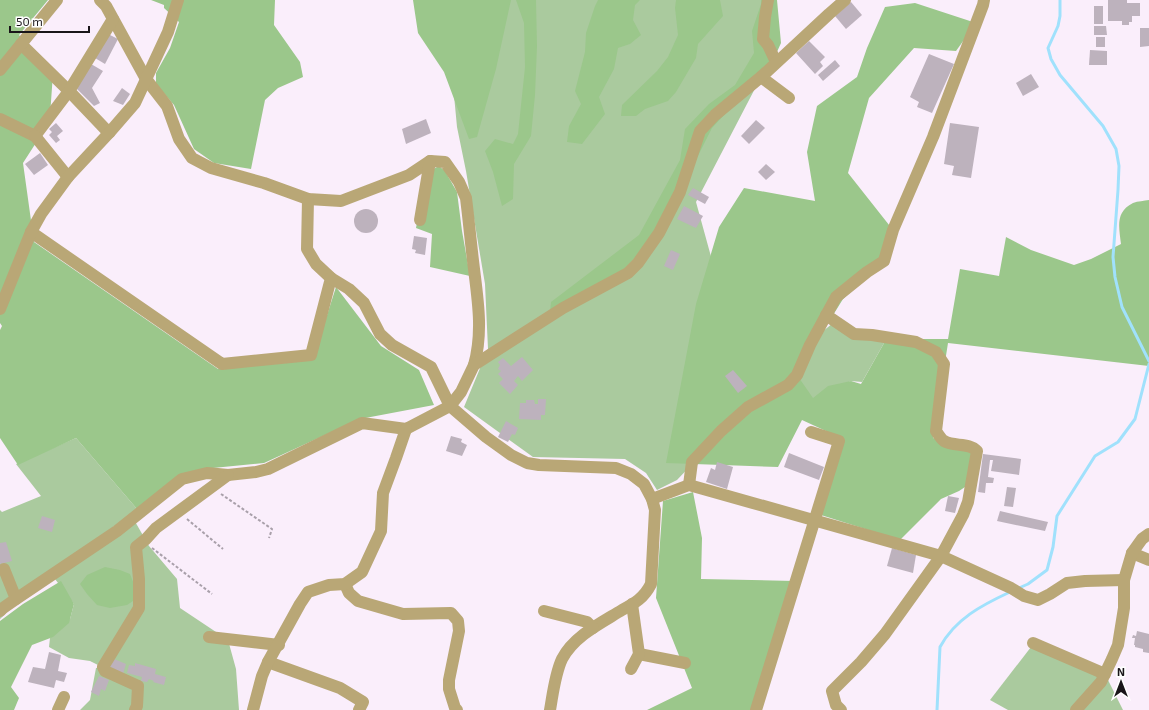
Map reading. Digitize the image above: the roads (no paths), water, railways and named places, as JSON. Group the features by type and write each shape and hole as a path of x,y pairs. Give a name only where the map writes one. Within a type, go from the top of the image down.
{"street":[{"path":"0,70 57,0"},
{"path":"0,611 117,531 182,479 207,473 228,475 268,469 362,423 406,429 450,406 461,392 474,365 478,351 479,307 466,198 459,182 445,162 430,161 409,174 341,201 308,199 264,183 211,168 192,158 179,138 167,106 146,79 113,18 106,6 100,0"},
{"path":"0,309 31,232 41,214 68,177 109,133 134,103 168,32 178,0"},
{"path":"768,0 763,39 768,45 776,62"},
{"path":"474,365 563,308 628,273 638,263 659,233 680,192 700,131 715,115 761,77 845,0"},
{"path":"689,485 692,462 721,431 748,408 788,385 797,375 810,346 836,297 867,272 884,261 893,230 933,138 984,0"},
{"path":"35,136 69,91 113,18"},
{"path":"21,44 109,133"},
{"path":"761,77 789,98"},
{"path":"0,119 35,136 68,177"},
{"path":"420,220 430,161"},
{"path":"308,199 307,249 316,264 331,278 349,289 364,303 380,334 392,345 431,367 450,406 486,437 512,455 527,463 539,465 616,468 630,474 644,484 652,499 656,510 651,584 647,592 640,599 593,628 572,646 563,658 557,673 550,710"},
{"path":"31,232 222,364 311,355 331,278"},
{"path":"826,315 854,334 872,335 916,342 936,352 944,364 936,431 943,441 956,445 973,446 977,450 968,502 942,556 884,634 861,662 832,691 836,705 840,710"},
{"path":"253,710 262,676 268,662 308,592 329,585 345,584 362,572 381,531 384,493 406,429"},
{"path":"756,710 839,440 811,432"},
{"path":"136,708 138,686 105,671 103,667 139,608 139,579 136,547 156,528 228,475"},
{"path":"652,499 689,485 942,556 1024,596 1038,600 1067,583 1085,580 1124,580"},
{"path":"1076,710 1101,682 1118,645 1124,608 1124,580 1132,553 1142,539 1149,534"},
{"path":"1132,553 1149,560"},
{"path":"4,569 16,599"},
{"path":"345,584 349,593 358,601 403,614 451,613 458,621 459,631 449,680 449,689 457,710"},
{"path":"631,669 640,654 632,604"},
{"path":"544,611 587,622 593,628"},
{"path":"209,637 278,645"},
{"path":"1034,643 1105,674"},
{"path":"640,654 685,664"},
{"path":"268,662 340,688 363,702 359,710"},
{"path":"58,710 64,697"}],"waterway":[{"path":"1060,0 1060,16 1058,26 1048,48 1051,59 1060,75 1103,126 1116,149 1119,166 1113,257 1115,277 1122,307 1149,361"},
{"path":"1019,588 1028,584 1047,570 1053,547 1057,516 1095,456 1118,442 1135,419 1149,364"},
{"path":"937,710 940,647 946,637 953,628 970,614 989,602 1010,592"}]}
